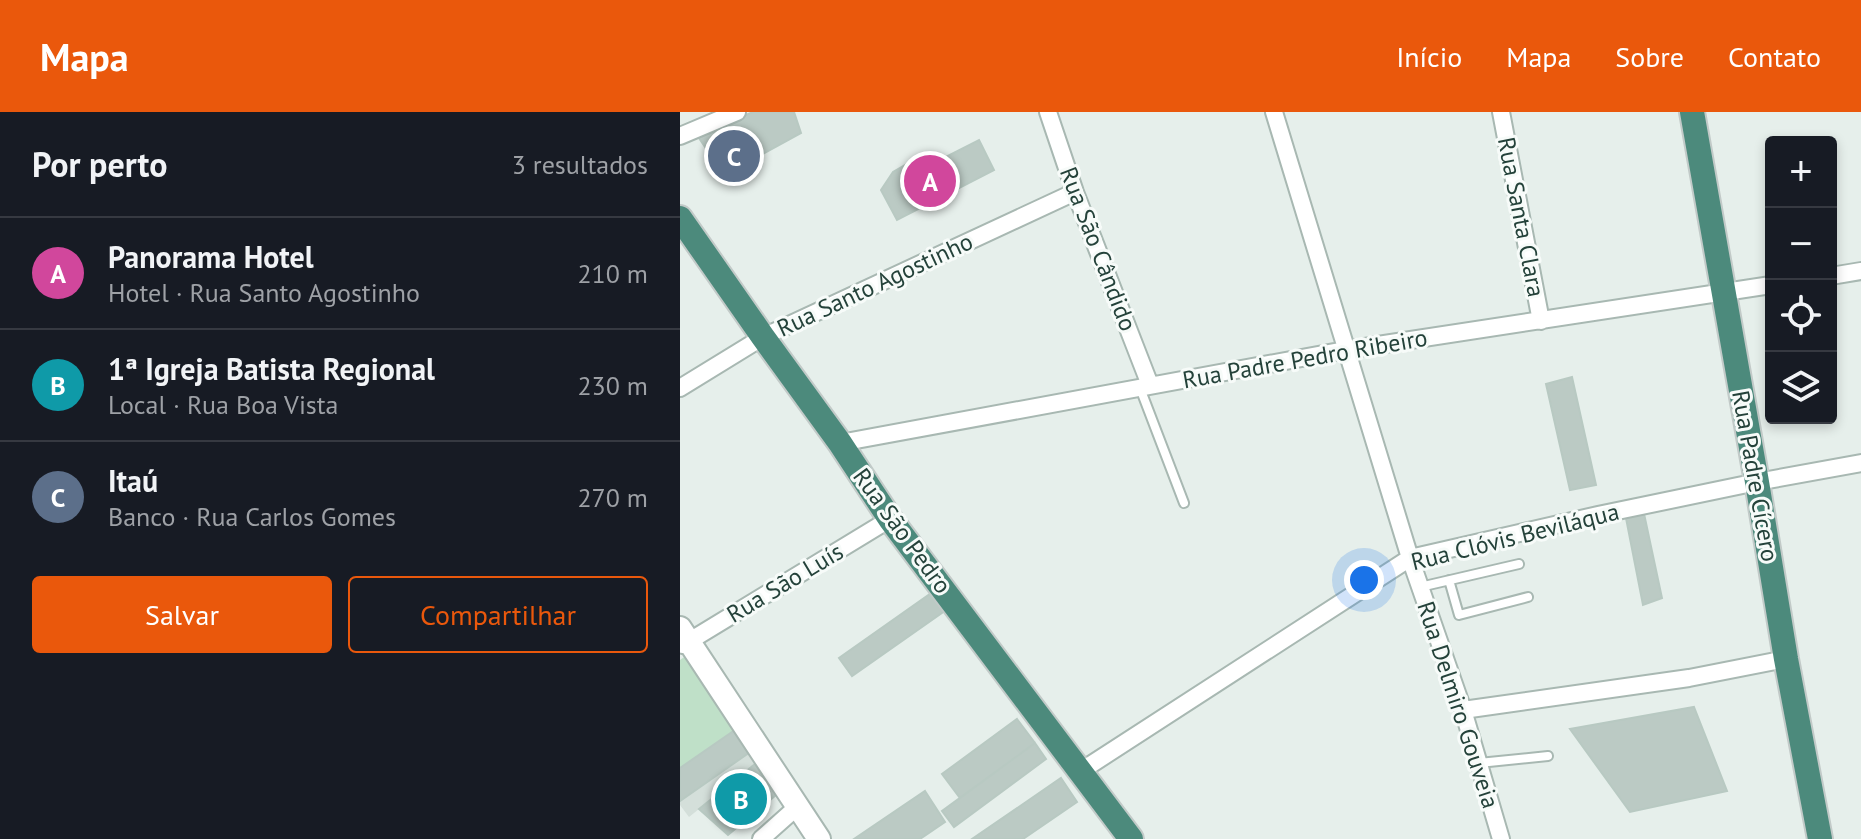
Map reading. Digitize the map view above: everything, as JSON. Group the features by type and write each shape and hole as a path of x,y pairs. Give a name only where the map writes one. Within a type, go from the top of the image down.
{"highway":[{"name":"Rua Padre Cícero","path":"1692,112 1820,839"},
{"name":"Rua São Pedro","path":"680,218 840,443 890,519 1131,839"}],"street":[{"path":"680,136 737,112"},
{"name":"Rua São Cândido","path":"1048,112 1145,386"},
{"name":"Rua Delmiro Gouveia","path":"1274,112 1345,350 1410,558 1463,710 1501,839"},
{"name":"Rua Santa Clara","path":"1501,112 1541,321"},
{"name":"Rua Santo Agostinho","path":"680,388 763,337 1075,192"},
{"path":"1837,275 1861,271"},
{"name":"Rua Padre Pedro Ribeiro","path":"840,443 1345,350 1765,286"},
{"name":"Rua Clóvis Beviláqua","path":"1081,771 1410,558 1598,515 1861,463"},
{"name":"Rua São Luís","path":"683,639 890,519"},
{"path":"683,639 819,839"},
{"path":"1463,710 1689,678 1786,659"},
{"path":"761,839 797,807"}],"lane":[{"path":"1145,386 1184,503"},
{"path":"1420,587 1519,564"},
{"path":"1449,580 1459,615 1528,597"},
{"path":"1478,763 1548,756"}],"shaded area":[{"path":"738,728 760,760 689,817 680,805 680,768"}],"green space":[{"path":"687,655 738,728 680,768 680,660"}],"building":[{"path":"753,112 794,112 801,133 724,175 699,138 700,134"},
{"path":"979,140 994,170 897,220 881,190 893,172 912,161 936,162"},
{"path":"1572,377 1596,485 1570,490 1546,384"},
{"path":"1643,509 1662,598 1643,605 1625,513"},
{"path":"937,589 949,608 852,676 839,658"},
{"path":"1694,707 1727,791 1630,812 1570,729"},
{"path":"1017,719 1035,743 960,798 942,774"},
{"path":"738,728 753,750 680,801 680,768"},
{"path":"1035,743 1046,759 954,827 942,811"},
{"path":"760,760 782,790 728,835 699,809"},
{"path":"1061,778 1077,802 1023,839 972,839"},
{"path":"925,791 945,822 920,839 854,839"}],"place":[{"name":"Itaú","path":"734,156"},
{"name":"Panorama Hotel","path":"930,181"},
{"name":"1ª Igreja Batista Regional","path":"741,799"}]}
